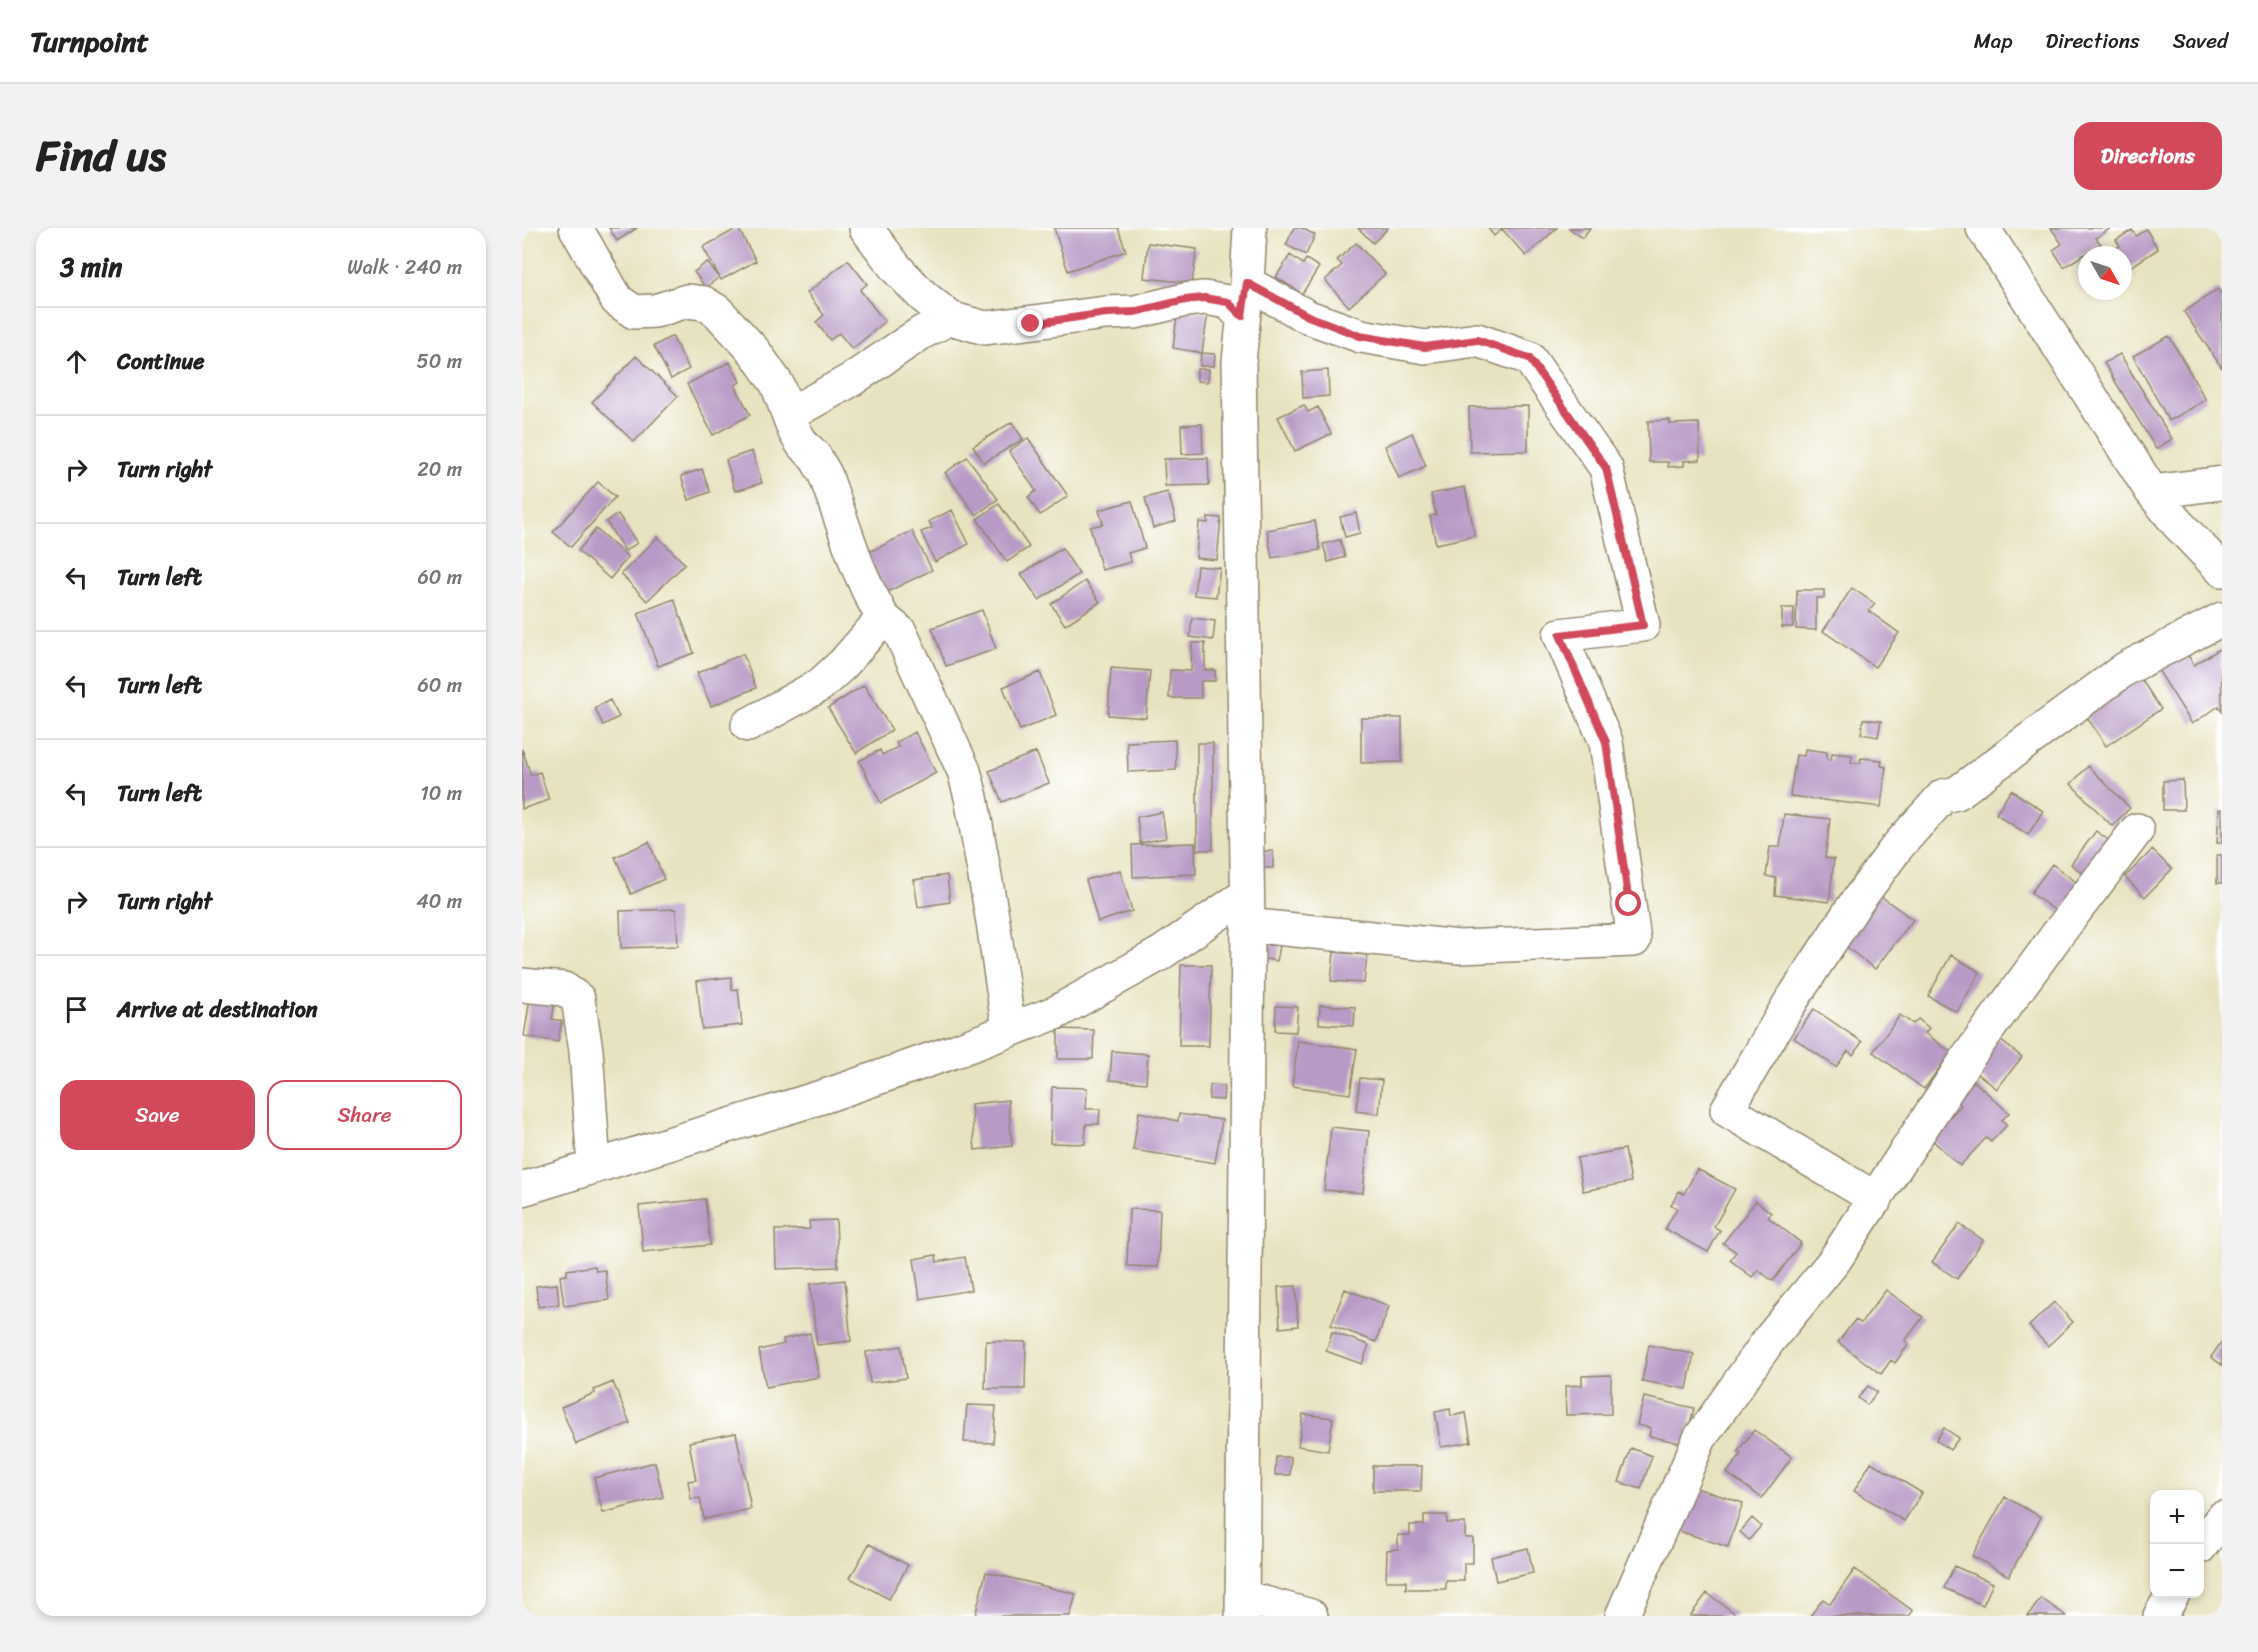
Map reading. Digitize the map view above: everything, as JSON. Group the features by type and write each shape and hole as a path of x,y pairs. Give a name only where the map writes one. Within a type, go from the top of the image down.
{"street":[{"path":"576,228 617,300 634,312 655,311 687,302 704,303 717,311 754,351 777,384 795,432 803,445 814,455 825,474 857,565 883,618 900,632 964,771 978,830 1009,1030"},
{"path":"866,228 896,268 916,289 950,318 985,328 1106,313 1134,312 1204,298 1228,302 1242,316"},
{"path":"1250,228 1239,362 1248,909 1242,1607 1311,1616"},
{"path":"1983,228 2152,492 2177,523 2222,570"},
{"path":"522,1189 828,1095 1057,1012 1188,936 1248,909 1459,947 1634,940 1606,742 1560,635 1643,625 1606,468 1529,358 1477,340 1425,347 1360,336 1308,316 1247,283"},
{"path":"790,414 852,380 921,333 950,318"},
{"path":"2152,492 2222,483"},
{"path":"748,725 820,685 843,664 883,618"},
{"path":"1876,1199 1727,1110 1788,1006 1853,907 1898,847 1942,796 1957,793 2125,669 2222,619"},
{"path":"1622,1616 1700,1438 1769,1340 1834,1261 1968,1057 2137,830"},
{"path":"522,985 564,989 578,999 586,1050 594,1167"},
{"path":"2201,1544 2222,1518"},
{"path":"2160,1616 2170,1598"}],"building":[{"path":"609,228 637,228 617,241"},
{"path":"738,228 756,261 721,280 703,247"},
{"path":"1054,228 1118,228 1126,251 1068,271"},
{"path":"1294,228 1302,228 1315,235 1306,255 1286,245"},
{"path":"1358,228 1388,228 1373,243"},
{"path":"1488,228 1557,228 1526,256 1502,229 1494,236"},
{"path":"1569,228 1590,228 1582,238"},
{"path":"2051,228 2111,228 2096,238 2101,244 2098,246 2078,246 2078,258 2064,267 2053,250 2062,244"},
{"path":"2146,229 2158,249 2132,266 2132,246 2120,246 2116,240 2132,230 2136,236"},
{"path":"1148,243 1197,249 1192,283 1144,278"},
{"path":"1356,243 1385,274 1349,307 1325,280 1342,265 1337,260"},
{"path":"1290,255 1303,264 1306,259 1319,267 1302,294 1276,277"},
{"path":"848,260 867,284 860,290 885,322 852,349 839,333 830,340 816,322 824,315 807,293"},
{"path":"707,262 719,277 706,288 694,272"},
{"path":"2218,289 2222,295 2222,368 2184,312"},
{"path":"1178,309 1208,313 1202,353 1173,348"},
{"path":"672,336 689,369 671,379 654,346"},
{"path":"2169,336 2206,400 2169,421 2133,356"},
{"path":"1201,353 1215,354 1214,366 1200,366"},
{"path":"2120,354 2172,439 2156,449 2104,363"},
{"path":"636,356 678,396 634,442 592,402"},
{"path":"730,362 740,382 735,385 750,415 713,435 687,384"},
{"path":"1197,369 1209,369 1208,382 1197,381"},
{"path":"1328,370 1329,396 1303,398 1302,372"},
{"path":"1304,405 1308,412 1318,407 1331,434 1295,451 1278,417"},
{"path":"1528,406 1528,451 1470,452 1469,407"},
{"path":"1670,420 1670,424 1699,423 1700,460 1684,461 1684,466 1668,467 1668,462 1649,462 1648,421"},
{"path":"1012,422 1023,439 984,463 973,446"},
{"path":"1202,424 1203,453 1182,454 1181,425"},
{"path":"1412,433 1426,466 1399,478 1385,446"},
{"path":"1028,438 1068,496 1040,515 1028,497 1036,491 1009,451"},
{"path":"752,451 762,483 735,491 726,460"},
{"path":"967,457 998,499 976,515 945,473"},
{"path":"1208,458 1209,485 1165,486 1164,459"},
{"path":"702,469 710,492 689,500 681,476"},
{"path":"598,482 615,497 571,547 553,532"},
{"path":"1465,487 1475,536 1436,544 1430,516 1436,515 1431,494"},
{"path":"1168,492 1176,521 1153,528 1145,498"},
{"path":"1132,501 1145,548 1128,553 1131,562 1102,570 1090,527 1103,524 1099,510"},
{"path":"999,504 1029,547 1007,562 977,519"},
{"path":"952,510 969,544 935,562 921,532 932,528 929,521"},
{"path":"1356,513 1360,533 1345,537 1340,517"},
{"path":"618,514 637,543 625,551 606,522"},
{"path":"1208,517 1221,518 1217,560 1196,558 1199,522 1208,523"},
{"path":"1315,521 1320,550 1272,558 1267,530"},
{"path":"596,529 628,557 610,579 578,551"},
{"path":"912,531 932,570 887,592 867,553"},
{"path":"658,537 685,564 647,601 621,574"},
{"path":"1340,540 1345,557 1328,562 1323,544"},
{"path":"1062,548 1079,574 1039,600 1021,574"},
{"path":"1197,566 1220,568 1216,597 1194,595"},
{"path":"1085,581 1100,602 1065,625 1051,604"},
{"path":"1852,588 1875,604 1869,611 1899,633 1875,667 1823,631"},
{"path":"1797,590 1824,590 1824,598 1816,598 1816,630 1796,629"},
{"path":"674,599 694,653 658,666 638,613"},
{"path":"1782,608 1794,608 1793,627 1782,627"},
{"path":"982,610 996,649 946,666 932,628"},
{"path":"1192,618 1215,621 1213,640 1190,637"},
{"path":"1192,643 1205,643 1205,670 1215,670 1215,681 1201,681 1201,698 1169,698 1170,670 1191,671"},
{"path":"2221,648 2222,711 2219,706 2192,724 2158,670 2186,652 2194,665"},
{"path":"743,654 756,688 711,706 697,673"},
{"path":"1111,668 1150,671 1146,718 1108,715"},
{"path":"1040,672 1056,715 1020,730 1003,687"},
{"path":"2139,676 2161,709 2106,746 2084,713"},
{"path":"864,685 892,730 856,753 828,708"},
{"path":"610,700 619,717 603,725 595,708"},
{"path":"1361,718 1402,718 1402,762 1361,763"},
{"path":"1863,719 1881,721 1878,737 1861,734"},
{"path":"915,732 936,773 881,803 859,761 880,750 882,755 898,747 896,742"},
{"path":"1175,740 1176,770 1128,772 1127,742"},
{"path":"1197,743 1213,743 1213,850 1197,850"},
{"path":"522,749 531,775 540,772 549,800 522,809"},
{"path":"1805,749 1827,752 1827,759 1831,760 1832,753 1852,755 1851,763 1860,763 1861,758 1882,760 1881,766 1886,767 1881,807 1790,796 1796,755 1804,756"},
{"path":"1036,752 1049,783 1002,802 989,771"},
{"path":"2088,766 2130,808 2112,826 2071,784"},
{"path":"2183,780 2184,810 2163,810 2163,781"},
{"path":"2011,790 2043,811 2028,835 1996,814"},
{"path":"2219,809 2222,809 2222,843 2217,843"},
{"path":"1162,812 1166,838 1140,843 1137,817"},
{"path":"1784,814 1830,819 1825,858 1834,859 1829,902 1775,895 1776,878 1766,876 1770,847 1780,847"},
{"path":"2096,831 2115,845 2090,879 2071,864"},
{"path":"649,842 664,879 631,894 615,857"},
{"path":"1195,843 1196,874 1133,877 1132,845"},
{"path":"2152,850 2172,869 2145,897 2125,877"},
{"path":"1262,851 1273,851 1273,868 1261,868"},
{"path":"2217,855 2222,855 2222,883 2217,883"},
{"path":"2052,864 2081,886 2060,914 2031,893"},
{"path":"1120,870 1132,911 1098,922 1086,880"},
{"path":"947,875 950,902 918,907 914,880"},
{"path":"1878,894 1913,920 1875,969 1840,942"},
{"path":"676,909 678,946 621,948 620,911"},
{"path":"1262,938 1281,941 1277,961 1259,958"},
{"path":"1334,952 1367,955 1364,983 1331,981"},
{"path":"1951,955 1980,972 1957,1012 1928,996"},
{"path":"1181,965 1211,965 1209,1046 1179,1046"},
{"path":"731,977 732,990 738,989 742,1025 702,1029 697,981"},
{"path":"530,999 555,1003 552,1019 562,1021 558,1042 524,1036"},
{"path":"1320,1005 1355,1007 1354,1026 1319,1024"},
{"path":"1276,1006 1298,1007 1296,1032 1275,1031"},
{"path":"1814,1009 1862,1042 1853,1055 1848,1051 1836,1067 1794,1038"},
{"path":"1900,1015 1913,1024 1918,1019 1929,1028 1925,1033 1951,1052 1924,1089 1873,1052"},
{"path":"1058,1029 1094,1030 1093,1059 1058,1059"},
{"path":"1996,1037 2022,1057 1997,1089 1972,1069"},
{"path":"1298,1041 1357,1049 1350,1094 1292,1086"},
{"path":"1112,1051 1148,1054 1146,1083 1110,1080"},
{"path":"1360,1078 1382,1080 1379,1114 1356,1111"},
{"path":"1974,1081 2009,1113 2002,1120 2007,1125 1991,1142 1986,1138 1960,1166 1930,1138 1961,1105 1956,1100"},
{"path":"1210,1085 1224,1086 1223,1100 1209,1099"},
{"path":"1052,1087 1087,1088 1086,1109 1100,1109 1099,1124 1086,1124 1085,1144 1050,1143"},
{"path":"1008,1100 1012,1146 975,1150 971,1104"},
{"path":"1139,1112 1178,1121 1179,1114 1222,1120 1215,1163 1133,1150"},
{"path":"1331,1127 1369,1131 1363,1193 1324,1190"},
{"path":"1625,1149 1631,1182 1583,1191 1577,1158"},
{"path":"1697,1169 1735,1189 1714,1227 1720,1230 1708,1252 1665,1229 1677,1208 1671,1205 1679,1191 1684,1194"},
{"path":"705,1199 710,1245 643,1252 639,1206"},
{"path":"1756,1201 1771,1213 1768,1217 1801,1243 1773,1281 1758,1270 1752,1277 1730,1260 1736,1252 1723,1243"},
{"path":"1129,1209 1160,1210 1158,1267 1127,1266"},
{"path":"836,1220 838,1267 776,1269 775,1230 810,1229 809,1221"},
{"path":"1959,1224 1983,1240 1957,1279 1932,1262"},
{"path":"936,1255 937,1262 965,1257 971,1290 920,1299 914,1259"},
{"path":"595,1266 596,1271 605,1270 609,1300 564,1306 560,1276 567,1275 567,1270"},
{"path":"845,1280 851,1341 817,1345 810,1284"},
{"path":"557,1284 559,1304 538,1307 536,1286"},
{"path":"1296,1286 1298,1326 1280,1328 1278,1287"},
{"path":"1345,1289 1389,1306 1376,1342 1331,1325"},
{"path":"1886,1290 1923,1317 1905,1341 1909,1344 1895,1363 1891,1360 1881,1374 1838,1342 1855,1320 1861,1323"},
{"path":"2054,1302 2073,1322 2048,1346 2029,1326"},
{"path":"1332,1332 1369,1345 1362,1364 1326,1351"},
{"path":"810,1333 819,1377 766,1387 759,1350 784,1344 783,1339"},
{"path":"986,1341 1026,1342 1025,1389 985,1389"},
{"path":"2222,1341 2222,1365 2211,1357"},
{"path":"1649,1345 1694,1354 1687,1389 1642,1381"},
{"path":"901,1346 906,1378 870,1383 866,1352"},
{"path":"1611,1375 1611,1414 1566,1415 1565,1386 1582,1385 1582,1376"},
{"path":"613,1382 630,1423 576,1444 561,1407 595,1393 594,1390"},
{"path":"1868,1386 1877,1392 1867,1405 1858,1398"},
{"path":"1644,1397 1694,1408 1685,1444 1649,1436 1651,1428 1637,1425"},
{"path":"967,1405 996,1406 993,1443 964,1442"},
{"path":"1450,1409 1451,1416 1466,1413 1471,1442 1441,1447 1435,1412"},
{"path":"1303,1414 1333,1418 1328,1451 1298,1446"},
{"path":"1944,1428 1959,1438 1950,1450 1936,1440"},
{"path":"1754,1430 1792,1457 1762,1498 1727,1473 1741,1454 1738,1451"},
{"path":"736,1433 751,1509 704,1519 700,1498 691,1499 688,1481 696,1480 689,1442"},
{"path":"1631,1448 1652,1456 1641,1489 1619,1482"},
{"path":"1276,1457 1291,1457 1290,1475 1275,1475"},
{"path":"655,1462 663,1497 603,1513 594,1478"},
{"path":"1871,1462 1922,1493 1904,1521 1854,1491"},
{"path":"1373,1466 1422,1466 1421,1491 1373,1491"},
{"path":"1690,1486 1743,1503 1728,1547 1676,1530"},
{"path":"2005,1497 2041,1517 2009,1576 1972,1556"},
{"path":"1424,1515 1447,1515 1447,1523 1465,1523 1465,1538 1473,1538 1473,1563 1464,1563 1464,1581 1446,1581 1446,1589 1406,1589 1406,1581 1386,1581 1387,1550 1398,1549 1398,1535 1410,1535 1410,1525 1424,1525"},
{"path":"1752,1518 1761,1526 1749,1540 1740,1532"},
{"path":"869,1544 908,1565 889,1599 850,1578"},
{"path":"1528,1548 1533,1573 1496,1581 1491,1557"},
{"path":"1954,1566 1993,1583 1983,1605 1944,1588"},
{"path":"1855,1569 1913,1611 1909,1616 1810,1616 1823,1599 1830,1604"},
{"path":"986,1572 1076,1594 1070,1616 975,1616"},
{"path":"1707,1593 1738,1616 1690,1616"},
{"path":"2041,1598 2066,1616 2028,1616"}],"route":[{"path":"1031,324 1106,313 1134,312 1204,298 1228,302 1242,316 1247,283 1308,316 1360,336 1425,347 1477,340 1529,358 1606,468 1643,625 1560,635 1606,742 1629,904"}]}
